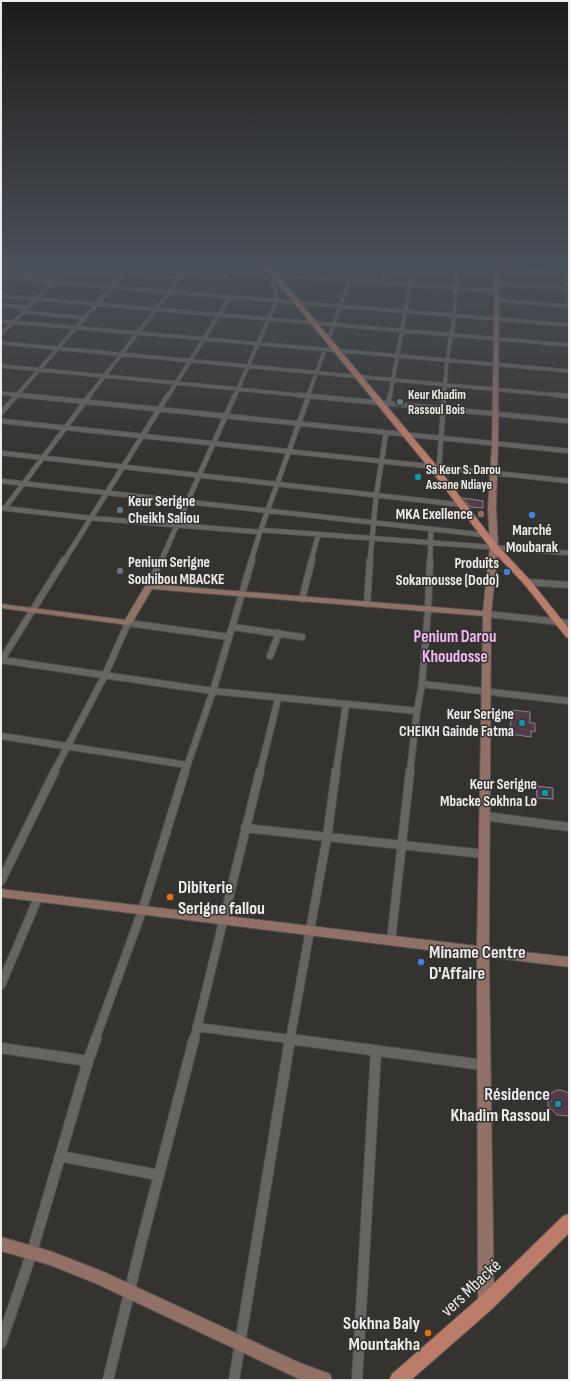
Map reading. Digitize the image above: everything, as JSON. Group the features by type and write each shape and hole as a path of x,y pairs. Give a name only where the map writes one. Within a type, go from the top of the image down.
{"main road":[{"path":"319,329 404,434 436,467 494,547 527,582 569,635"},
{"name":"vers Mbacké","path":"398,1380 486,1303 569,1222"}],"street":[{"path":"1,413 74,329"},
{"path":"100,329 569,371"},
{"path":"3,508 24,484 139,329"},
{"path":"209,329 1,661 278,699 416,711"},
{"path":"1,881 67,746 105,675 128,623 178,526 264,329"},
{"path":"328,340 332,329"},
{"path":"394,329 569,345"},
{"path":"436,467 442,438 452,329"},
{"path":"486,1303 483,1065 485,692 487,614 494,547 492,508 495,444 496,329"},
{"path":"388,404 402,330"},
{"path":"1,344 569,396"},
{"path":"1,1343 32,1252 88,1061 142,911 187,765 230,638 260,531 325,349"},
{"path":"1,366 569,421"},
{"path":"1,393 569,451"},
{"path":"1,421 569,481"},
{"path":"367,604 376,495 386,433"},
{"path":"1,453 463,505"},
{"path":"1,481 485,535"},
{"path":"3,508 178,526 569,553"},
{"path":"391,941 400,845 416,711 422,684 428,610 431,530"},
{"path":"302,599 318,535"},
{"path":"527,582 569,585"},
{"path":"148,586 569,622"},
{"path":"1,606 230,638"},
{"path":"233,627 302,637"},
{"path":"270,656 279,633"},
{"path":"422,684 569,702"},
{"path":"108,1380 129,1290 197,1027 278,699"},
{"path":"234,1380 290,1039 327,837 346,705"},
{"path":"1,736 187,765"},
{"path":"484,816 569,827"},
{"path":"245,828 484,854"},
{"path":"1,893 569,962"},
{"path":"1,985 38,898"},
{"path":"197,1027 483,1065"},
{"path":"1,1048 88,1061"},
{"path":"357,1380 376,1051"},
{"path":"60,1156 158,1175"},
{"path":"1,1244 32,1252 74,1266 129,1290 297,1370 324,1380"}],"building":[{"path":"463,498 483,501 483,508 470,507"},
{"name":"Keur Serigne CHEIKH Gainde Fatma","path":"513,710 530,712 530,723 535,723 535,732 531,731 531,737 510,734"},
{"name":"Keur Serigne Mbacke Sokhna Lo","path":"536,786 553,788 553,799 537,798"},
{"name":"Résidence Khadim Rassoul","path":"556,1090 569,1093 569,1116 557,1115 548,1106 548,1096"}],"place":[{"name":"Keur Khadim Rassoul Bois","path":"400,402"},
{"name":"Sa Keur S. Darou Assane Ndiaye","path":"418,477"},
{"name":"Keur Serigne Cheikh Saliou","path":"120,510"},
{"name":"MKA Exellence","path":"481,514"},
{"name":"Marché Moubarak","path":"532,515"},
{"name":"Penium Serigne Souhibou MBACKE","path":"120,571"},
{"name":"Produits Sokamousse (Dodo)","path":"507,572"},
{"name":"Keur Serigne CHEIKH Gainde Fatma","path":"522,723"},
{"name":"Keur Serigne Mbacke Sokhna Lo","path":"545,793"},
{"name":"Dibiterie Serigne fallou","path":"170,897"},
{"name":"Miname Centre D'Affaire","path":"421,962"},
{"name":"Résidence Khadim Rassoul","path":"558,1104"},
{"name":"Sokhna Baly Mountakha","path":"428,1333"}],"district":[{"name":"Penium Darou Khoudosse","path":"455,647"}]}
